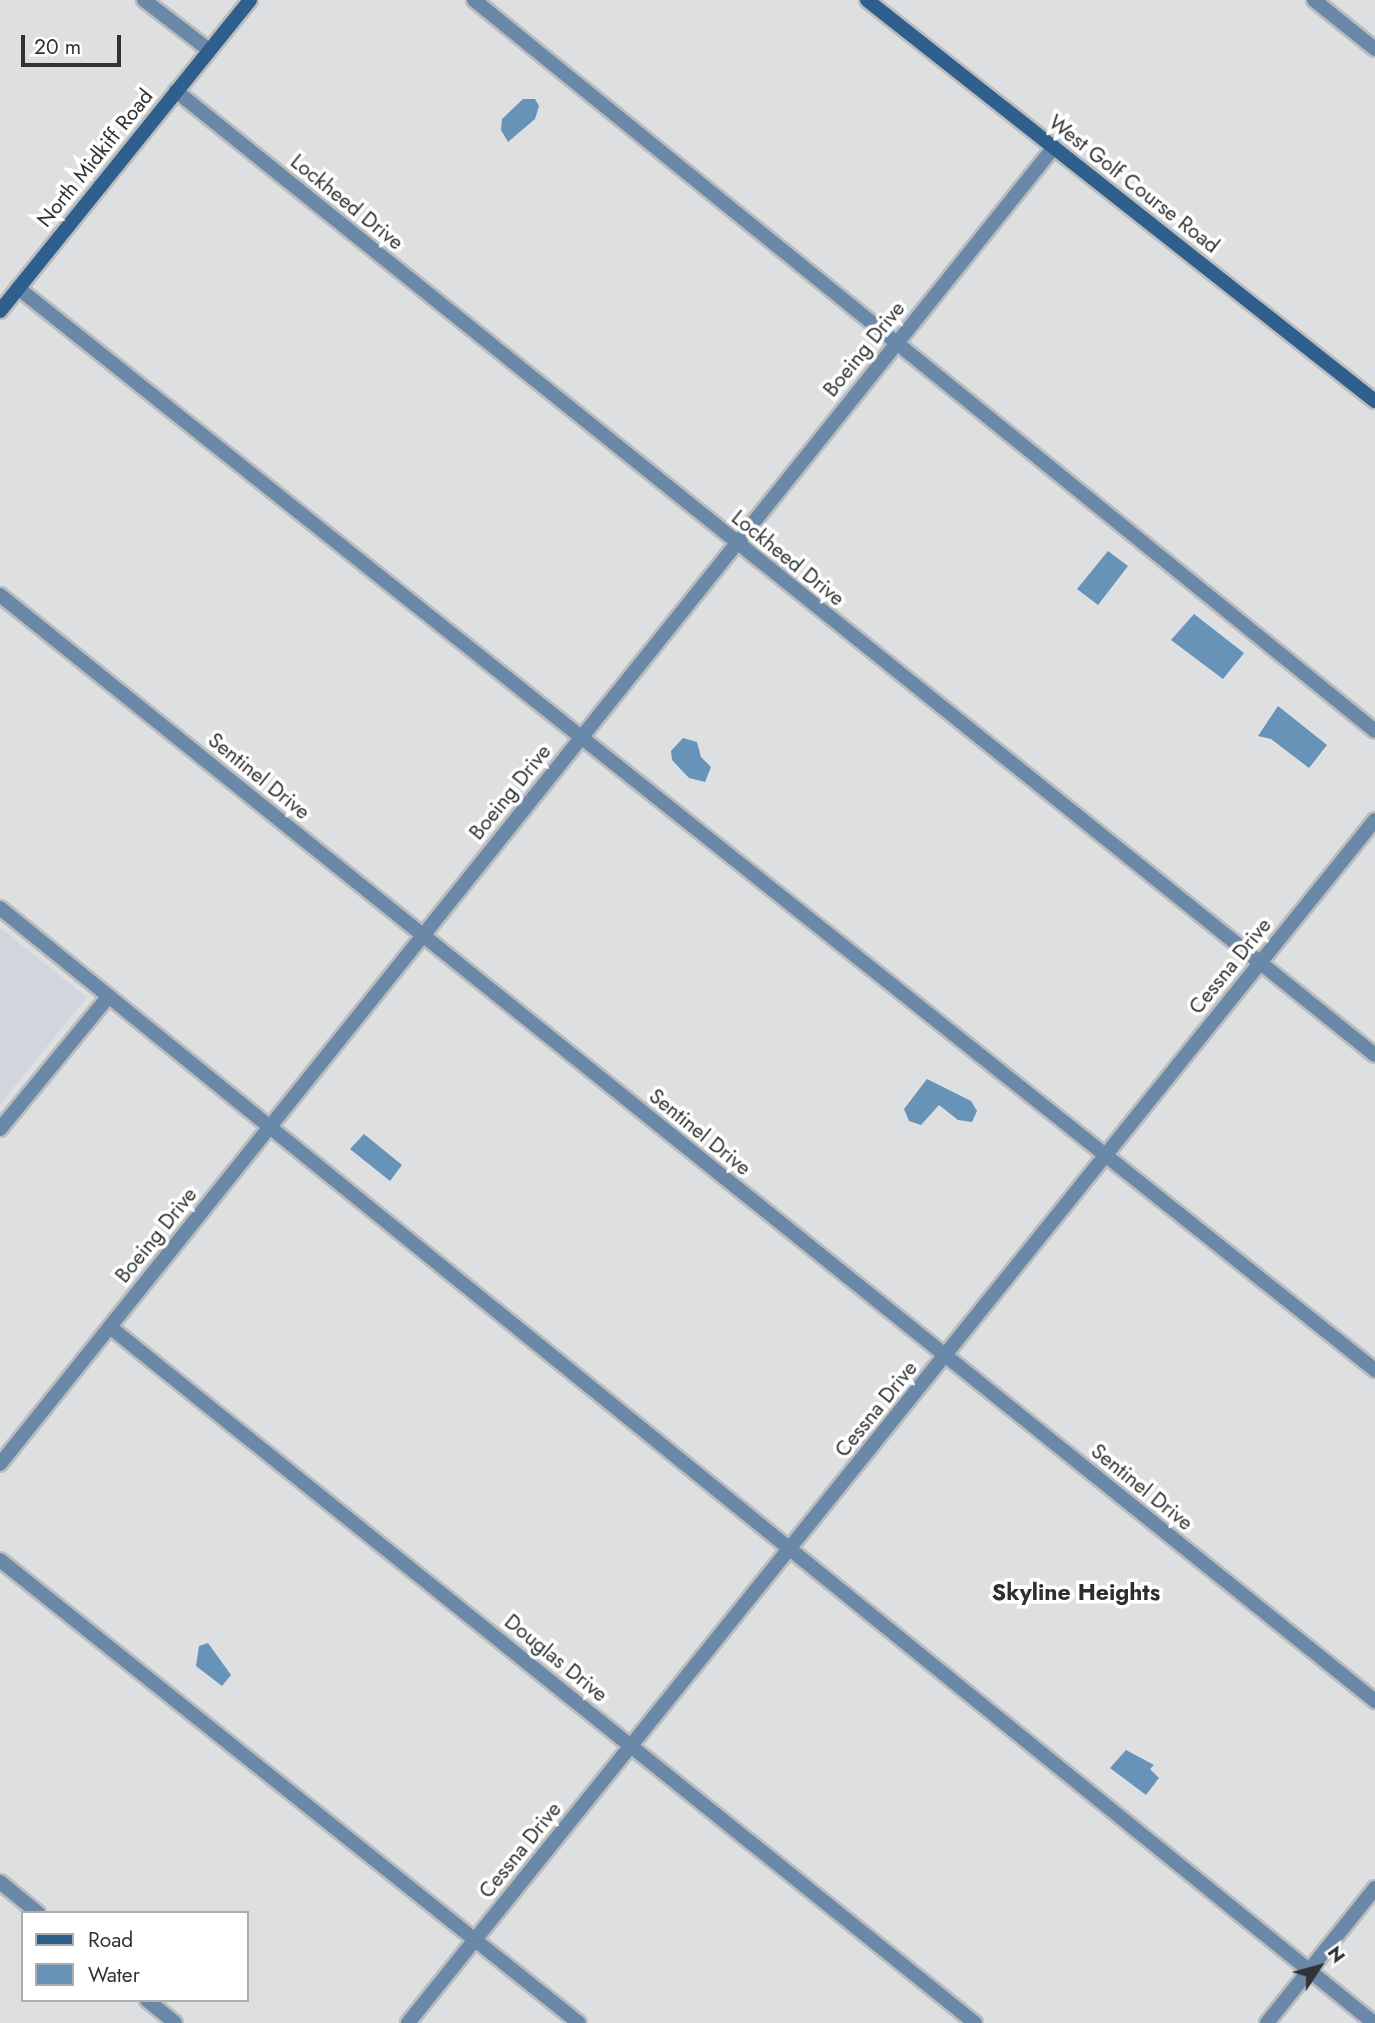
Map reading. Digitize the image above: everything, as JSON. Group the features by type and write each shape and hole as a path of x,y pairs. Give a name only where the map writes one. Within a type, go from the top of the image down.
{"main road":[{"name":"North Midkiff Road","path":"0,311 250,0"},
{"name":"West Golf Course Road","path":"867,0 1375,401"},
{"path":"886,0 904,29"}],"street":[{"path":"144,0 209,50"},
{"path":"474,0 1375,731"},
{"path":"1314,0 1375,49"},
{"name":"Lockheed Drive","path":"176,91 1375,1055"},
{"name":"Boeing Drive","path":"0,1464 1054,147"},
{"path":"18,288 1375,1370"},
{"name":"Sentinel Drive","path":"0,594 1375,1701"},
{"name":"Cessna Drive","path":"408,2023 1375,820"},
{"path":"0,908 791,1546 1374,2023"},
{"path":"0,1129 109,996"},
{"name":"Douglas Drive","path":"110,1326 975,2023"},
{"path":"0,1560 579,2023"},
{"path":"0,1882 36,1911"},
{"path":"1267,2023 1375,1888"},
{"path":"150,2002 176,2023"}],"shaded area":[{"path":"0,928 87,997 0,1104"}],"water":[{"path":"523,99 535,99 539,106 535,119 508,142 501,130 502,119"},
{"path":"1108,551 1128,566 1098,605 1077,589"},
{"path":"1194,614 1244,653 1223,679 1171,640"},
{"path":"1278,706 1327,745 1309,768 1271,739 1258,736"},
{"path":"683,738 697,742 701,757 711,767 705,782 689,778 672,760 671,751"},
{"path":"927,1079 971,1101 977,1111 972,1122 958,1120 939,1105 921,1125 909,1121 904,1109"},
{"path":"364,1134 402,1165 390,1181 350,1149"},
{"path":"208,1643 231,1675 222,1686 196,1666 199,1646"},
{"path":"1126,1750 1154,1765 1150,1769 1159,1778 1146,1795 1110,1768"}],"district":[{"name":"Skyline Heights","path":"1076,1592"}]}
